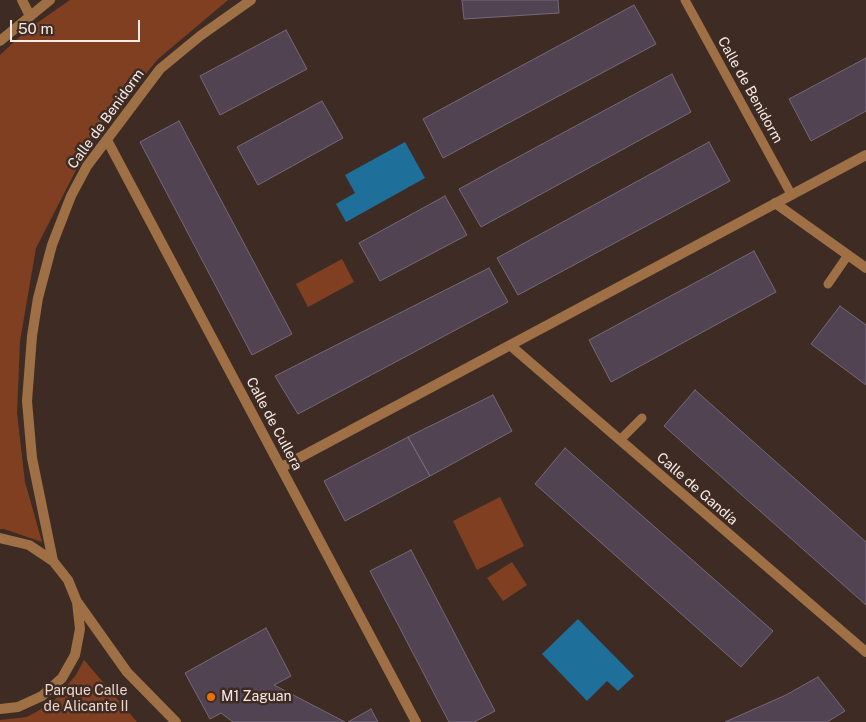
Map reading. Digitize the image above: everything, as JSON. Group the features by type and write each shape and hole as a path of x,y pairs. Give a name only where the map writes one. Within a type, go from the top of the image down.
{"street":[{"path":"22,0 30,16"},
{"path":"0,41 50,0"},
{"name":"Calle de Benidorm","path":"53,561 32,458 27,401 32,336 38,298 52,245 71,196 87,166 160,69 200,36 251,0"},
{"name":"Calle de Cullera","path":"107,140 416,722"},
{"path":"282,467 511,346 866,154"},
{"path":"776,202 866,268"},
{"name":"Calle de Gandía","path":"511,346 866,652"},
{"path":"0,538 29,545 53,561 68,580 77,602 127,672 176,722"},
{"path":"0,709 18,707 42,696 62,678 75,655 77,646 80,629 77,602"}],"lane":[{"name":"Calle de Benidorm","path":"685,0 791,194"},
{"path":"828,284 848,255"},
{"path":"620,440 642,418"}],"green space":[{"path":"70,0 228,0 158,59 92,139 36,248 20,341 17,413 25,482 42,542 0,529 0,55 27,30"},
{"path":"342,259 354,282 308,307 296,284"},
{"path":"500,497 524,546 477,570 453,521"},
{"path":"512,562 527,585 503,601 487,578"},
{"name":"Parque Calle de Alicante II","path":"84,660 137,722 0,722 0,720 27,717 52,703 76,675"}],"water":[{"path":"405,142 425,178 346,222 336,204 355,193 345,175"},
{"path":"578,619 634,676 618,691 607,681 587,701 542,654"}],"building":[{"path":"462,0 558,0 559,13 464,19"},
{"path":"634,5 656,44 443,158 423,119"},
{"path":"286,30 307,69 220,115 200,76"},
{"path":"866,58 866,111 811,141 789,99"},
{"path":"672,74 691,112 481,227 459,189"},
{"path":"322,101 343,138 258,185 237,147"},
{"path":"179,121 292,334 252,355 140,142"},
{"path":"709,142 730,181 518,295 497,258"},
{"path":"445,196 467,235 380,281 359,243"},
{"path":"754,251 776,292 611,382 589,340"},
{"path":"489,268 508,302 298,414 275,376"},
{"path":"840,306 866,325 866,385 811,344"},
{"path":"695,390 866,542 866,605 664,426"},
{"path":"493,395 512,431 430,476 408,437"},
{"path":"408,437 430,476 345,521 324,481"},
{"path":"565,448 773,631 741,667 535,484"},
{"path":"411,550 495,711 474,722 449,722 370,571"},
{"path":"266,628 291,676 274,685 345,722 233,722 221,713 210,719 185,673"},
{"path":"818,677 845,711 827,722 725,722 786,695"},
{"path":"371,709 378,722 348,722"}],"place":[{"name":"M1 Zaguan","path":"211,697"}]}
